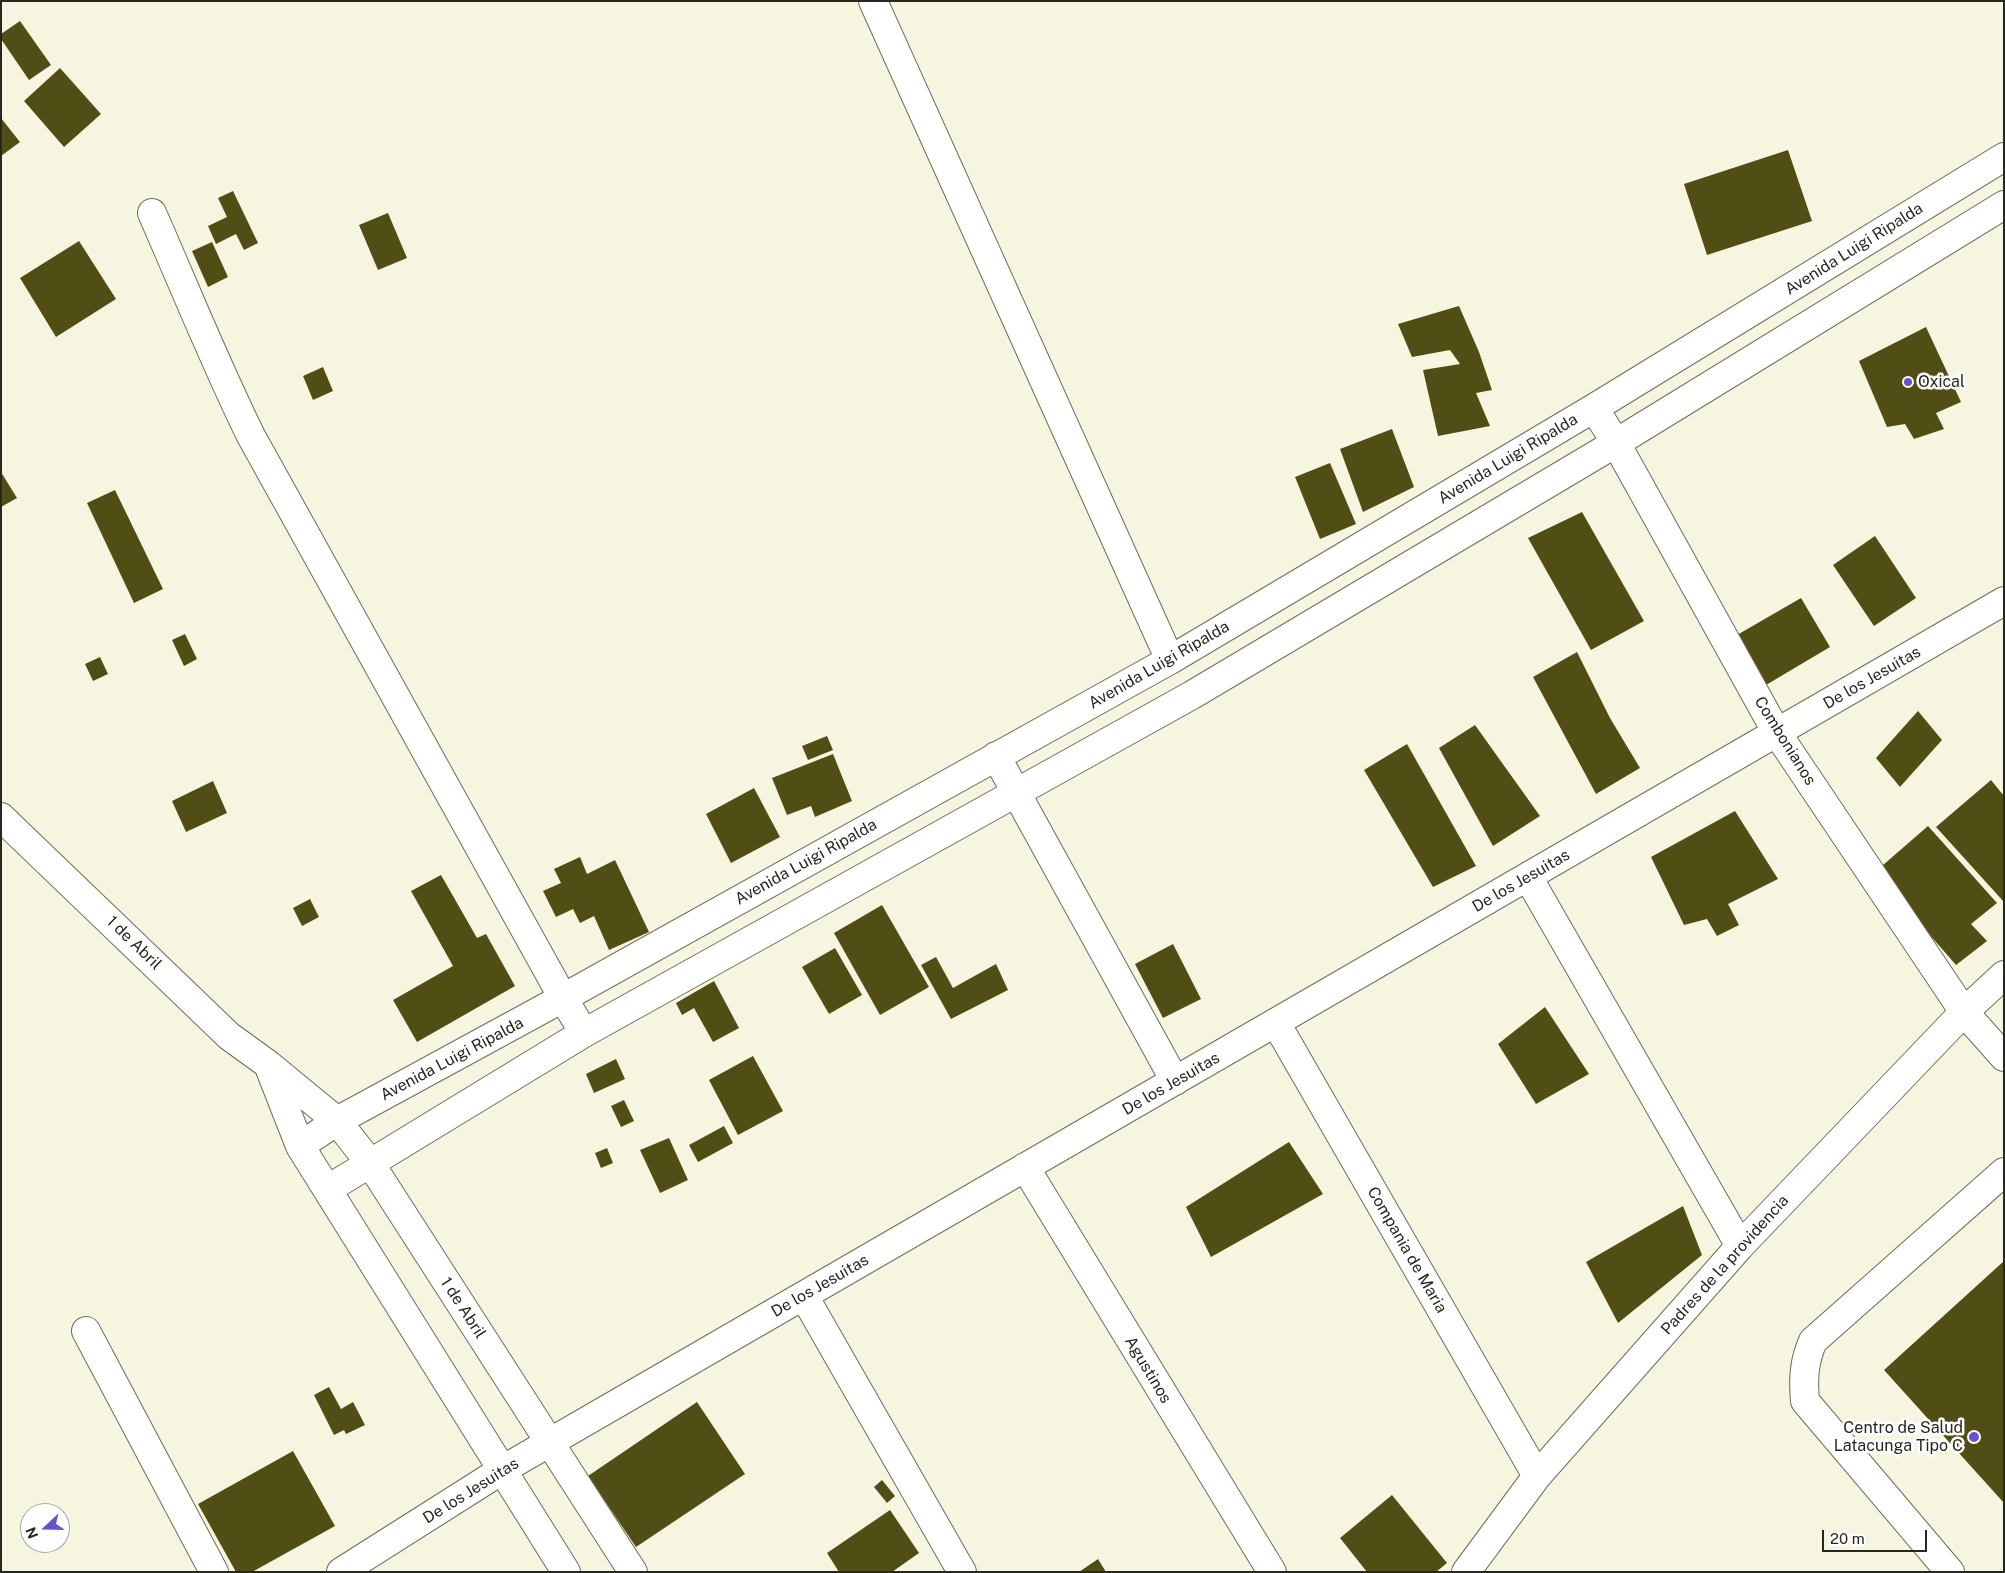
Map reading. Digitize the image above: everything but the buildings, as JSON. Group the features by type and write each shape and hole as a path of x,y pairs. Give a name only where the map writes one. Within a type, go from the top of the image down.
{"street":[{"path":"873,1 1170,660"},
{"name":"Avenida Luigi Ripalda","path":"300,1146 337,1121 1170,660 1594,408 2004,157"},
{"path":"328,1190 584,1033 1192,695 1616,443 2004,205"},
{"path":"152,213 190,298 221,375 251,436 562,998 584,1033"},
{"name":"Combonianos","path":"1594,408 1616,443 1777,733 1964,1012 2004,1057"},
{"name":"De los Jesuitas","path":"341,1572 502,1470 2004,601"},
{"path":"996,756 1175,1081"},
{"name":"1 de Abril","path":"1,817 229,1036 337,1121 370,1163 633,1572"},
{"path":"1528,877 1740,1246"},
{"name":"Padres de la providencia","path":"1466,1572 1537,1476 1740,1246 1964,1012 2004,975"},
{"name":"Compania de Maria","path":"1276,1023 1537,1476"},
{"path":"269,1066 300,1146 566,1572"},
{"name":"Agustinos","path":"1025,1167 1272,1572"},
{"path":"1950,1572 1805,1401 1805,1368 1813,1341 2004,1172"},
{"path":"804,1296 962,1572"},
{"path":"86,1331 214,1572"}],"place":[{"name":"Oxical","path":"1908,382"},
{"name":"Centro de Salud Latacunga Tipo C","path":"1974,1437"}]}
